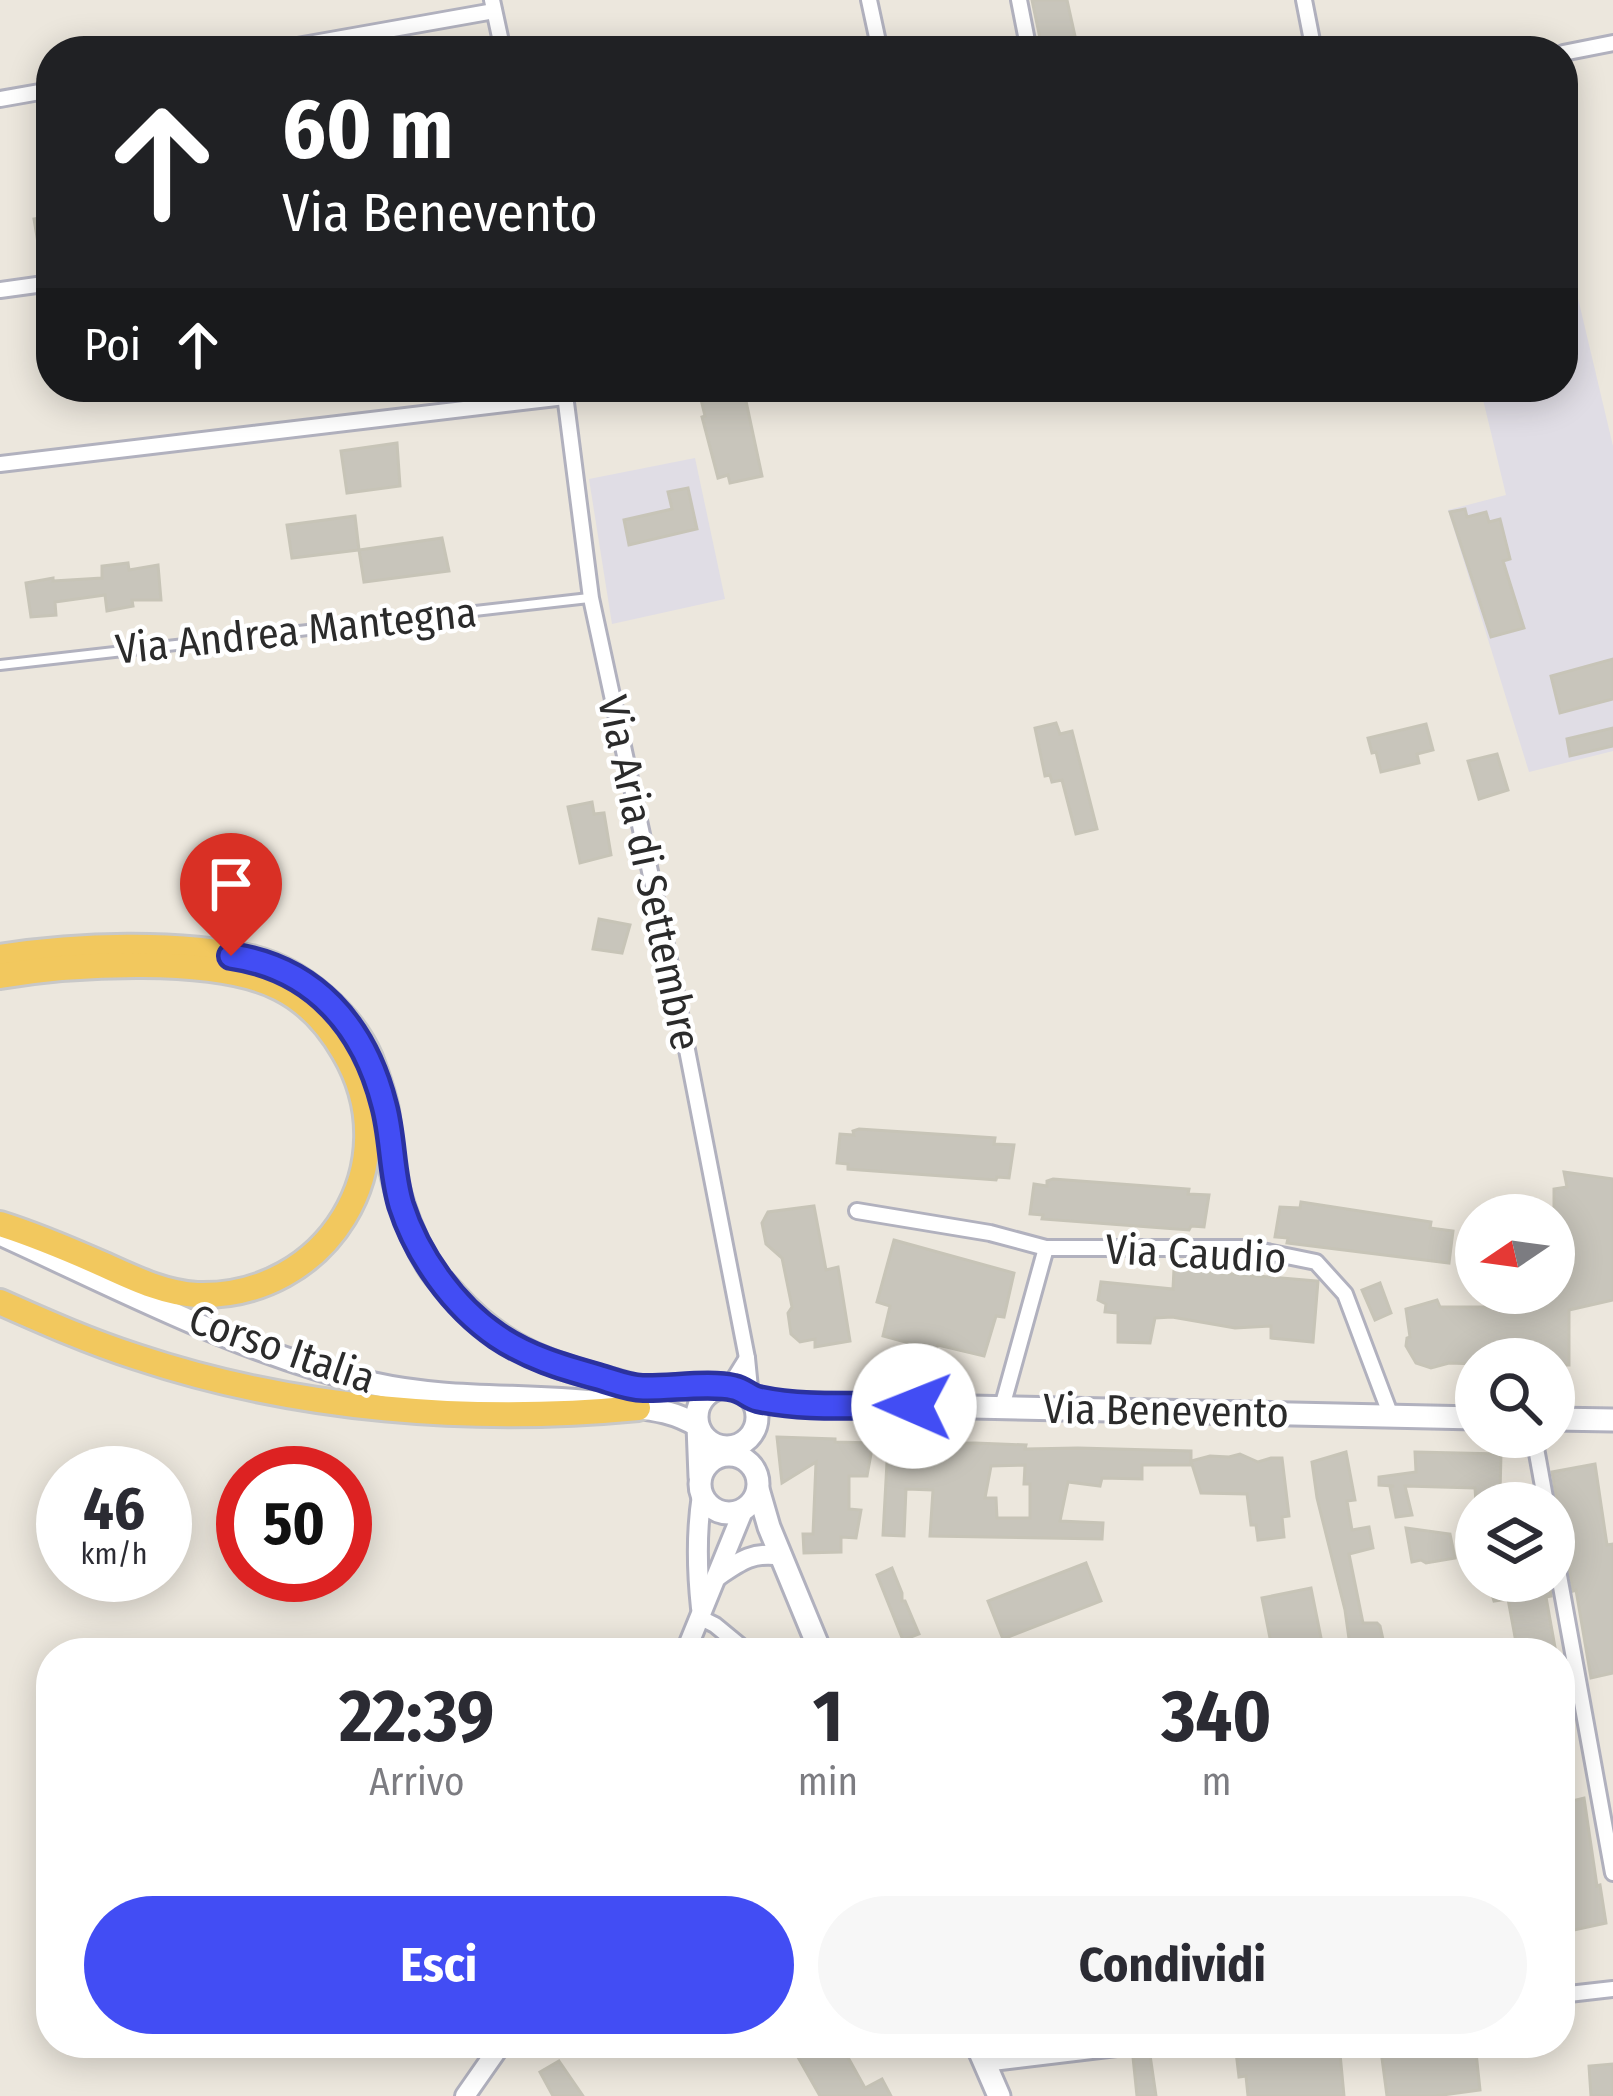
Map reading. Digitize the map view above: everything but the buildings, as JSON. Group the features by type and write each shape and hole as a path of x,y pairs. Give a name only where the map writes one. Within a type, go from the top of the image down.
{"highway":[{"path":"0,957 67,949 203,951 259,960 305,982 344,1019 369,1055 386,1110 402,1208 431,1269 495,1335 543,1362 638,1398"},
{"path":"0,976 68,966 142,966 254,977 280,988 305,1004 334,1034 364,1100 368,1132 363,1171 333,1233 286,1276 260,1287 202,1295 176,1293 0,1224"},
{"path":"0,1302 135,1357 212,1379 354,1405 551,1413 638,1398"}],"main road":[{"name":"Corso Italia","path":"0,1234 210,1328 321,1370 429,1393 638,1398"},
{"path":"638,1398 724,1387 751,1398 758,1412 758,1483 750,1506 733,1514 714,1510 701,1486 698,1409 702,1400 724,1387"},
{"path":"638,1398 682,1416 716,1446 735,1448 751,1438 758,1421 783,1403"},
{"name":"Via Benevento","path":"751,1398 783,1403 1455,1418"},
{"path":"1575,1419 1613,1420"},
{"path":"701,1486 709,1462 724,1455 742,1457 754,1468 769,1527 814,1638"},
{"path":"742,1511 782,1556"},
{"path":"982,2058 999,2096"}],"street":[{"path":"869,0 877,36"},
{"path":"1019,0 1026,36"},
{"path":"1304,0 1311,36"},
{"path":"342,36 493,5 500,36"},
{"path":"1578,50 1613,43"},
{"path":"0,99 36,93"},
{"path":"0,290 36,285"},
{"path":"0,464 486,402"},
{"name":"Via Aria di Settembre","path":"565,402 591,598 673,978 751,1398"},
{"name":"Via Caudio","path":"857,1211 991,1233 1046,1248 1246,1248 1316,1262 1346,1294 1391,1416"},
{"name":"Via Caudio","path":"1002,1407 1046,1248"},
{"path":"724,1387 747,1358"},
{"path":"701,1486 700,1612 731,1638"},
{"path":"690,1638 742,1511"},
{"path":"718,1576 750,1557 782,1556"},
{"path":"1564,1602 1570,1638"},
{"path":"1575,1664 1613,1873"},
{"path":"1575,1994 1613,1989"},
{"path":"465,2096 492,2058"}],"lane":[{"name":"Via Andrea Mantegna","path":"0,664 591,598"}],"shaded area":[{"path":"1578,298 1613,446 1613,751 1529,772 1448,510 1506,495 1484,402 1578,402"},
{"path":"695,458 725,599 612,624 589,479"}],"route":[{"path":"231,956 259,960 305,982 344,1019 369,1055 386,1110 402,1208 431,1269 495,1335 543,1362 637,1388 729,1387 751,1398 783,1403 914,1406"}]}
